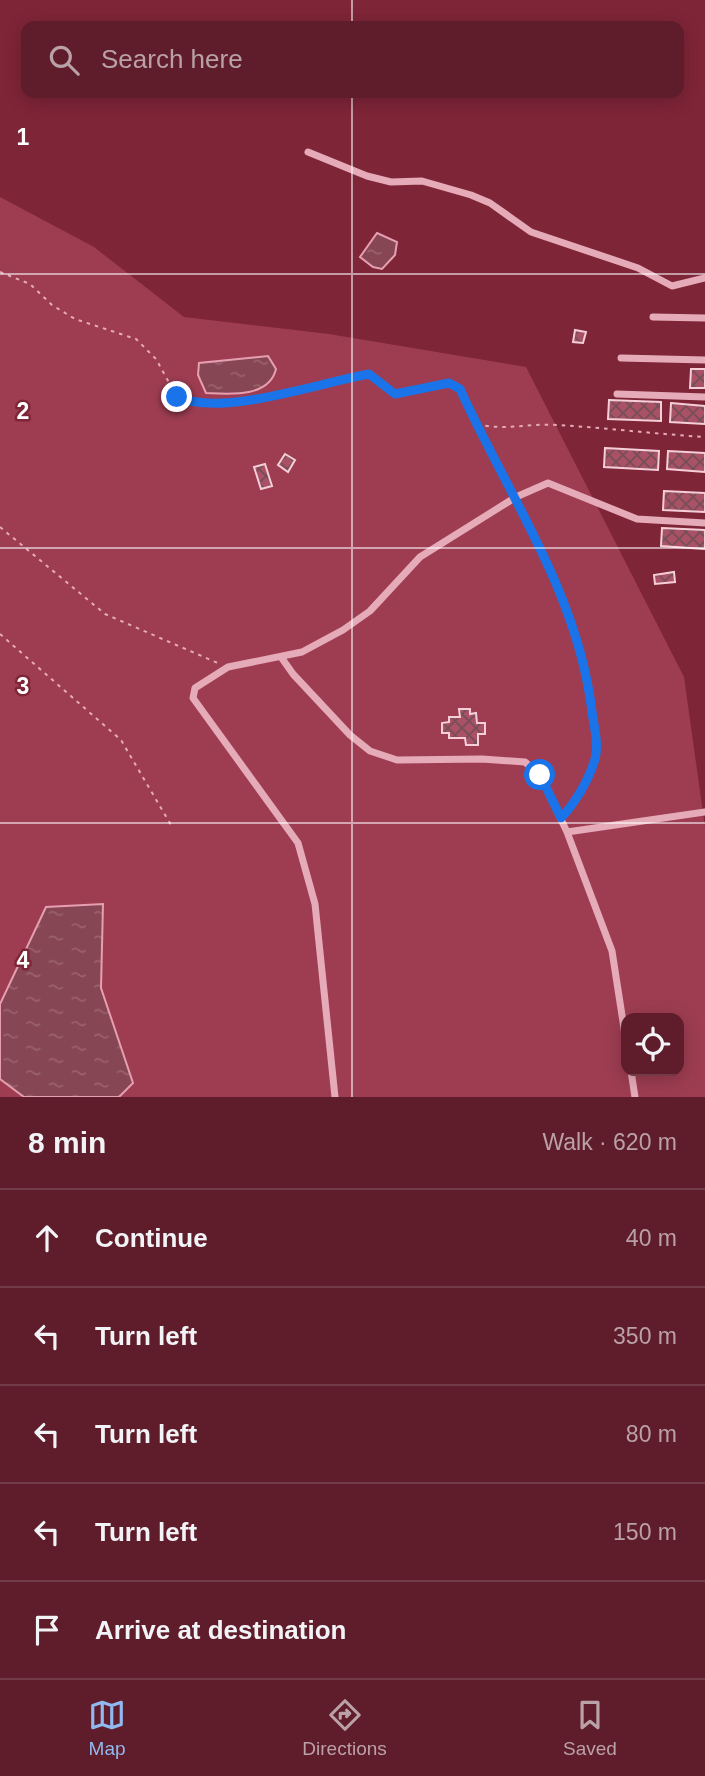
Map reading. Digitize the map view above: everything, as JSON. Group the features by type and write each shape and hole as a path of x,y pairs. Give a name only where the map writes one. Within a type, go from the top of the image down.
{"street":[{"path":"308,152 367,176 391,182 422,181 471,195 490,203 531,232 638,268 672,286 705,278"},
{"path":"653,317 705,318"},
{"path":"621,358 705,360"},
{"path":"617,394 705,397"},
{"path":"335,1097 315,904 298,843 193,698 195,688 228,667 302,652 343,630 370,611 420,557 516,497 548,483 637,519 705,523"},
{"path":"281,657 293,674 349,735 370,751 397,760 482,759 524,762 540,775 567,832 612,951 622,1013"},
{"path":"567,832 705,812"},
{"path":"632,1076 635,1097"}],"path":[{"path":"0,272 30,284 52,305 75,319 136,338 156,359 177,397 184,400 246,402 369,374 395,394 449,383 456,385 516,497 564,602 585,667 592,708 595,759 574,805 561,818"},
{"path":"477,425 496,429 524,424 558,425 705,437"},
{"path":"0,527 105,614 228,667"},
{"path":"0,634 121,740 171,825"}],"shaded area":[{"path":"0,197 94,247 184,317 329,334 526,367 684,677 705,827 705,1097 0,1097"}],"water":[{"path":"377,233 397,242 395,255 382,269 373,267 360,257"},
{"path":"268,356 276,369 272,378 257,390 226,394 206,393 198,375 199,363"},
{"path":"103,904 101,988 133,1083 119,1097 24,1097 0,1079 0,1004 46,907"}],"building":[{"path":"575,330 586,332 583,343 573,342"},
{"path":"691,369 705,369 705,388 690,388"},
{"path":"609,400 661,402 661,421 608,419"},
{"path":"671,403 705,406 705,424 670,422"},
{"path":"605,448 659,451 658,470 604,467"},
{"path":"668,451 705,453 705,472 667,469"},
{"path":"285,454 295,460 288,472 278,465"},
{"path":"265,464 272,486 261,489 254,467"},
{"path":"664,491 705,493 705,512 663,510"},
{"path":"662,528 705,530 705,549 661,546"},
{"path":"674,572 675,582 655,584 654,575"},
{"path":"459,709 470,709 470,714 476,713 477,723 485,723 485,734 478,734 478,745 466,745 465,738 449,738 449,733 442,733 442,723 449,722 449,717 460,717"}],"route":[{"path":"177,397 225,404 246,402 320,383 369,374 395,394 449,383 460,389 547,561 578,641 585,667 596,743 595,759 574,805 561,818 549,788 540,775"}]}
